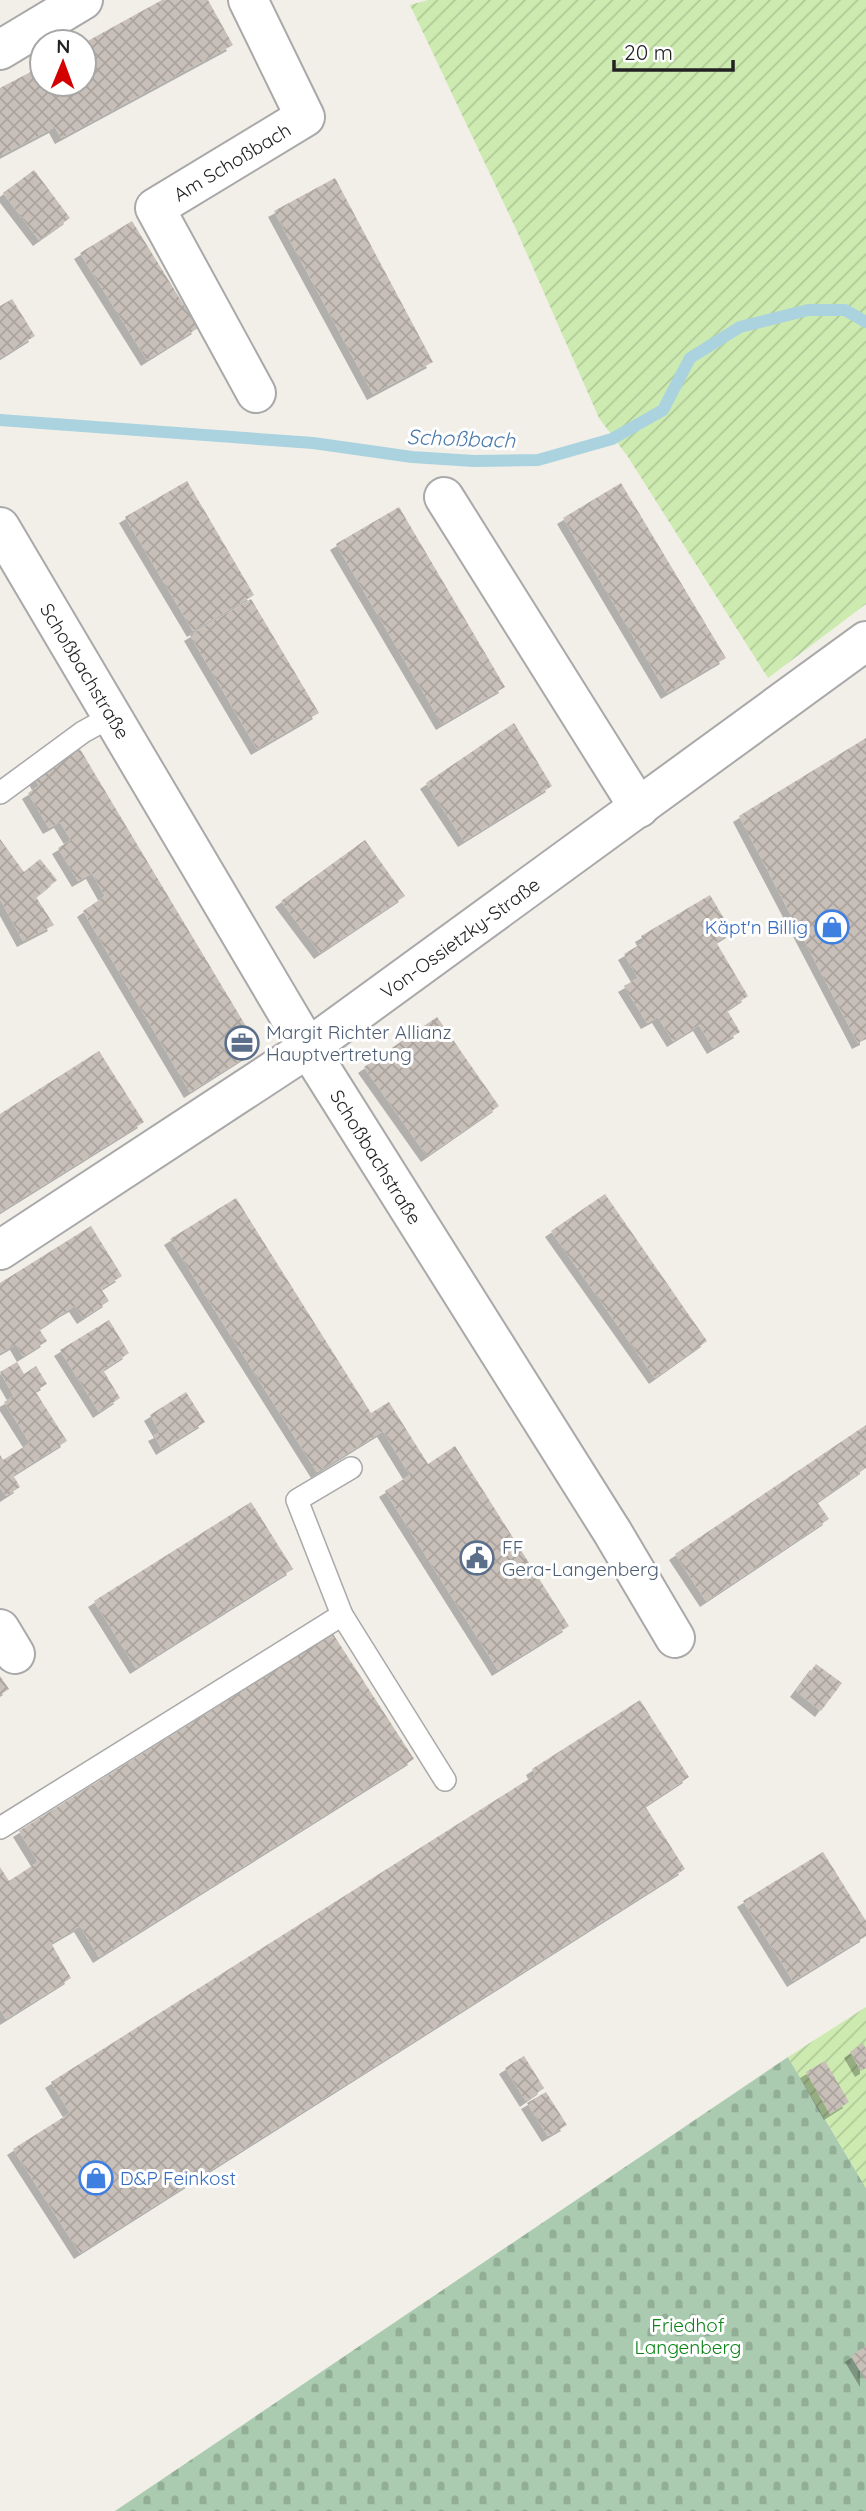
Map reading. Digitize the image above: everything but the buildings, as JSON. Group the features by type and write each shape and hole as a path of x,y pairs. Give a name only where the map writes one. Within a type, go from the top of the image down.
{"street":[{"path":"0,50 83,0"},
{"name":"Am Schoßbach","path":"248,0 305,117 155,208 256,393"},
{"path":"444,497 639,808"},
{"name":"Schoßbachstraße","path":"0,527 308,1048 613,1533 675,1638"},
{"name":"Von-Ossietzky-Straße","path":"0,1250 308,1048 866,641"}],"lane":[{"path":"0,793 83,732 111,716"},
{"path":"351,1468 297,1500 342,1615 445,1780"},
{"path":"0,1828 342,1615"}],"green space":[{"path":"428,0 866,0 866,604 768,678 628,457 599,418 516,229 410,5"},
{"path":"866,2007 866,2188 788,2057"},
{"name":"Friedhof Langenberg","path":"788,2057 866,2188 866,2511 115,2511"}],"waterway":[{"name":"Schoßbach","path":"0,420 313,443 412,457 474,461 538,460 612,439 663,410 690,358 740,327 808,310 845,310 866,322"}],"place":[{"name":"Käpt'n Billig","path":"832,927"},
{"name":"Margit Richter Allianz Hauptvertretung","path":"242,1043"},
{"name":"FF Gera-Langenberg","path":"477,1558"},
{"name":"D&P Feinkost","path":"96,2178"}]}
